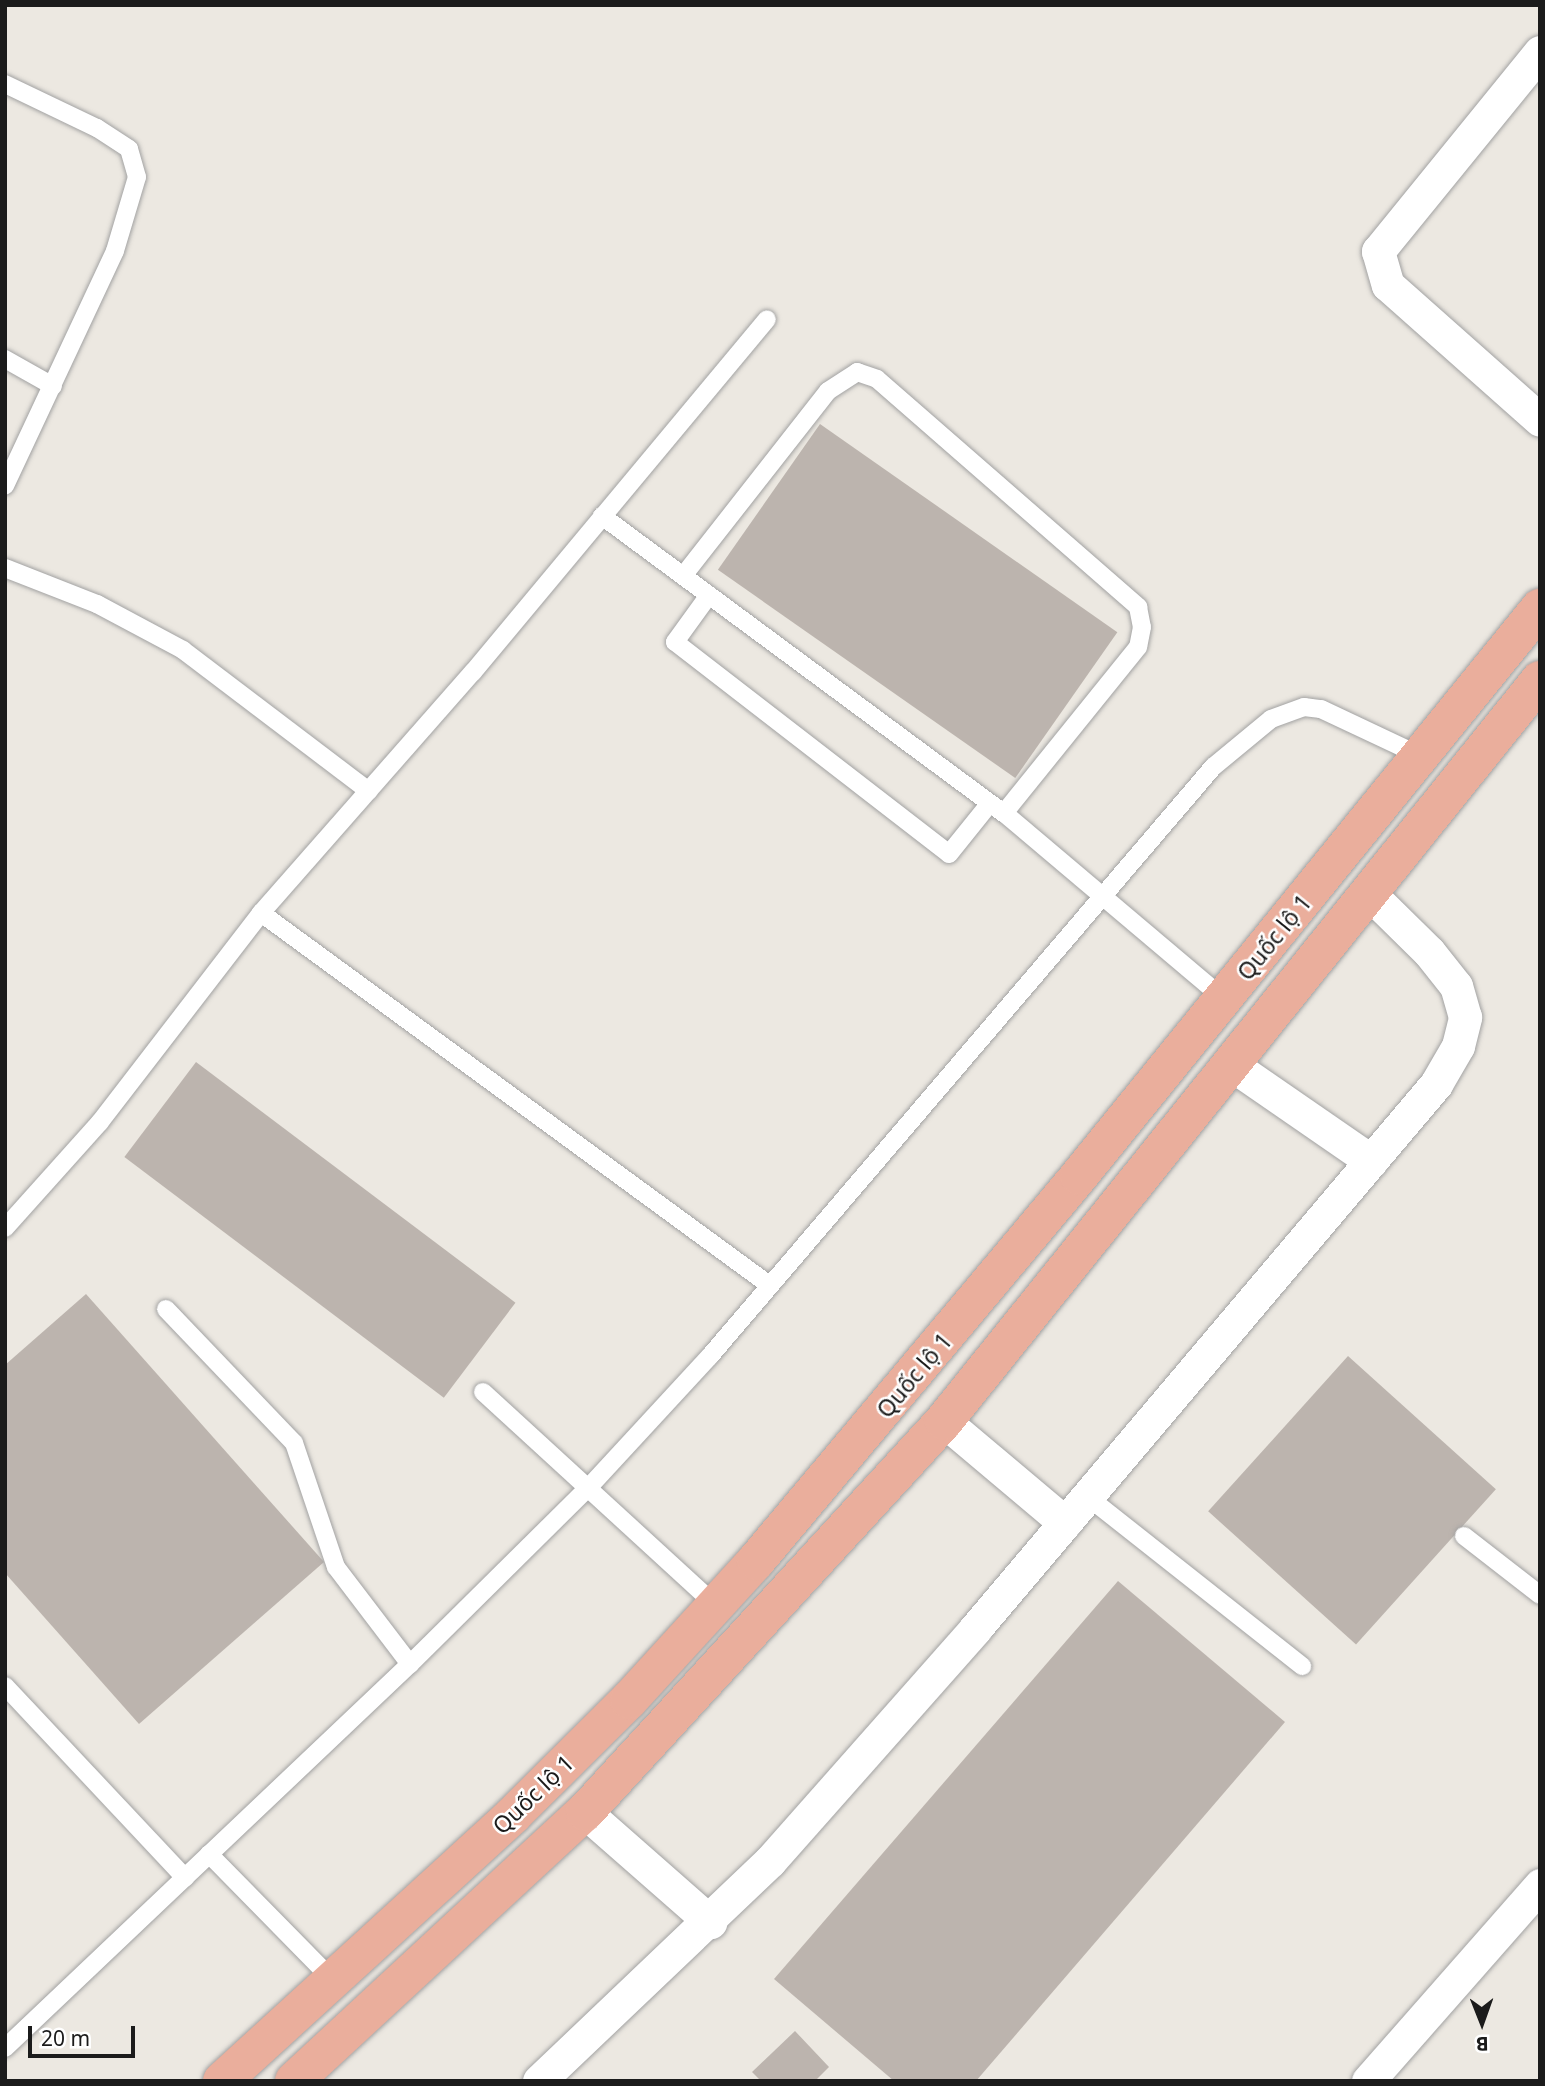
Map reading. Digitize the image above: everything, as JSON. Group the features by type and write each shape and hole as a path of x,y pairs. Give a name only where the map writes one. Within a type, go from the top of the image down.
{"highway":[{"name":"Quốc lộ 1","path":"222,2081 570,1759 629,1700 827,1479 1224,999 1540,608"},
{"name":"Quốc lộ 1","path":"300,2079 585,1812 944,1421 1540,680"}],"street":[{"path":"1540,52 1378,251 1388,285 1540,420"},
{"path":"539,2081 710,1922 822,1802 1088,1497 1436,1084 1458,1046 1465,1017 1456,986 1370,894"},
{"path":"1232,1065 1371,1161"},
{"path":"944,1421 1065,1523"},
{"path":"585,1812 710,1922"},
{"path":"1367,2081 1540,1885"}],"lane":[{"path":"5,85 97,128 129,149 137,177 115,251 5,486"},
{"path":"5,1228 100,1122 261,913 369,791 767,319"},
{"path":"5,359 53,386"},
{"path":"683,576 828,391 857,372 877,379 1138,607 1142,626 1138,647 997,808 949,854 675,642 709,595"},
{"path":"602,516 997,808 1224,999"},
{"path":"5,568 97,604 183,650 369,791"},
{"path":"5,2048 410,1664 589,1487 710,1356 768,1284 1213,766 1286,711 1321,709 1421,757"},
{"path":"261,913 768,1284"},
{"path":"166,1309 294,1443 336,1567 410,1664"},
{"path":"483,1392 713,1604"},
{"path":"1088,1497 1302,1666"},
{"path":"1464,1536 1540,1595"},
{"path":"5,1686 185,1878"},
{"path":"209,1854 332,1979"}],"building":[{"path":"820,424 1117,632 1015,778 718,570"},
{"path":"196,1062 515,1303 444,1398 124,1157"},
{"path":"86,1294 324,1562 139,1724 5,1573 5,1365"},
{"path":"1348,1356 1496,1489 1356,1644 1208,1511"},
{"path":"1118,1581 1285,1722 976,2081 894,2081 774,1979"},
{"path":"795,2031 829,2067 815,2081 761,2081 752,2072"}]}
